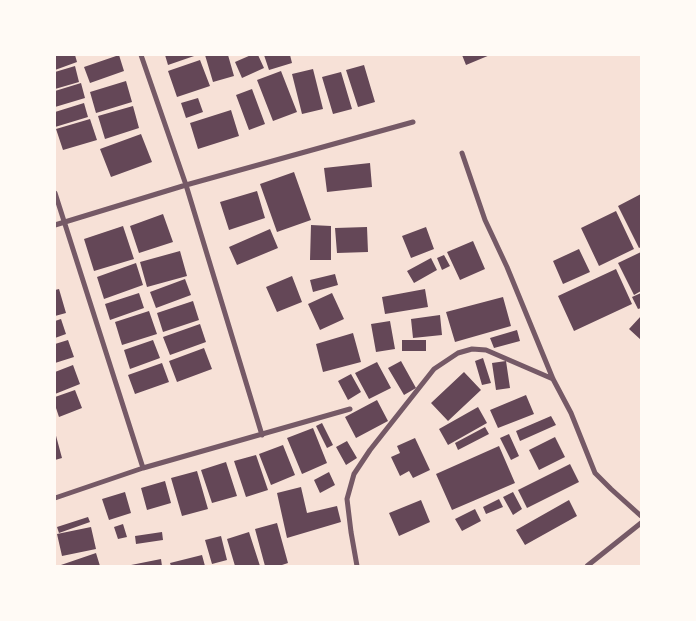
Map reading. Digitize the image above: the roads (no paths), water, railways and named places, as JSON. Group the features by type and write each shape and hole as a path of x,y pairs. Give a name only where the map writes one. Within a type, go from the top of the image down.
{"street":[{"path":"141,55 186,185 262,435"},
{"path":"55,225 186,185 413,122"},
{"path":"462,153 484,220 507,268 553,379 571,413 595,473 641,516"},
{"path":"55,193 143,468"},
{"path":"357,566 347,499 354,474 370,450 434,369 458,354 472,349 486,350 553,379"},
{"path":"55,498 143,468 350,409"},
{"path":"587,566 641,523"}]}
